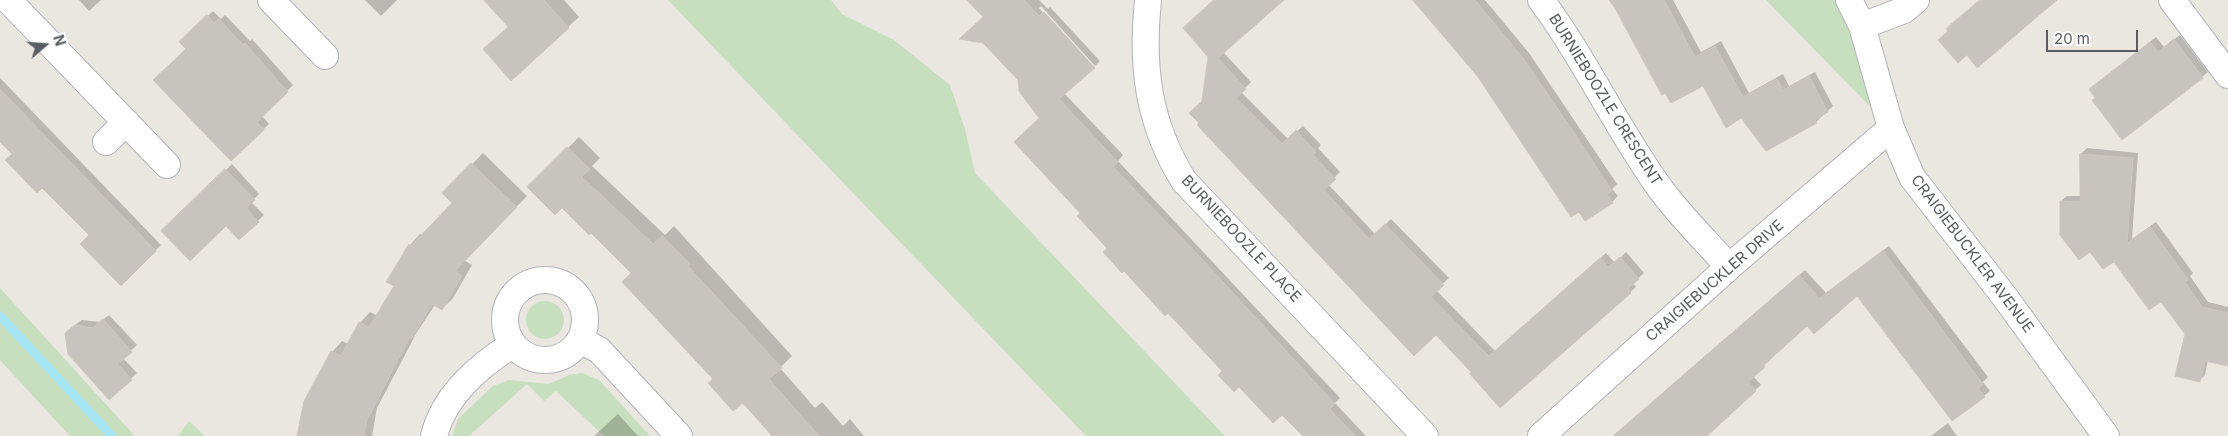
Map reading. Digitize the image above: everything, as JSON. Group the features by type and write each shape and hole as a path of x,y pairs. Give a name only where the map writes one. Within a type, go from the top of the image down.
{"street":[{"path":"8,0 167,165"},
{"path":"271,0 325,56"},
{"name":"BURNIEBOOZLE PLACE","path":"1148,0 1146,64 1150,101 1167,153 1184,180 1425,436"},
{"name":"BURNIEBOOZLE CRESCENT","path":"1542,0 1564,31 1624,133 1660,188 1729,267"},
{"name":"CRAIGIEBUCKLER AVENUE","path":"1849,0 1862,26 1891,128 1912,177 2004,296 2097,433"},
{"path":"1862,26 1904,10 1916,0"},
{"path":"2172,0 2228,75"},
{"path":"106,142 126,122"},
{"name":"CRAIGIEBUCKLER DRIVE","path":"1541,436 1729,267 1891,128"},
{"path":"555,281 566,286 582,305 585,317 584,329 580,340 570,352 555,359 540,360 524,355 513,344 507,333 505,321 512,297 520,288 530,282 555,281"},
{"path":"580,340 599,350 679,436"},
{"path":"434,436 438,419 455,394 482,364 513,344"}],"green space":[{"path":"668,0 831,0 842,14 894,40 950,85 965,129 975,173 1225,436 1086,436"},
{"path":"1766,0 1849,0 1891,128"},
{"path":"0,288 133,436 70,436 0,360"},
{"path":"545,301 552,302 558,307 563,313 563,327 558,333 552,338 545,339 538,338 532,333 527,327 526,320 527,313 532,307 538,302"},
{"path":"582,373 599,380 650,436 604,436 556,391 544,401 527,384 469,436 452,436 458,419 493,386 509,380 549,384 569,375"},
{"path":"189,421 205,436 178,436"}],"building":[{"path":"484,0 544,0 569,28 511,81 483,49 508,27"},
{"path":"967,0 1024,0 1039,16 1044,12 1095,68 1059,99 1118,162 1113,167 1200,257 1335,404 1330,409 1355,436 1303,436 1282,415 1273,423 1239,387 1234,392 1218,375 1222,371 1168,313 1165,316 1124,271 1122,273 1103,252 1107,248 1077,216 1080,213 1014,142 1039,118 1019,91 1018,80 983,43 959,39 983,17"},
{"path":"1214,0 1284,0 1218,58 1246,89 1236,98 1282,144 1296,130 1316,152 1313,155 1336,179 1324,190 1369,239 1385,224 1444,285 1431,297 1489,356 1600,258 1608,267 1620,257 1639,279 1628,289 1631,293 1500,408 1470,374 1471,372 1436,335 1414,356 1197,125 1199,123 1189,113 1202,101 1208,57 1183,28"},
{"path":"1413,0 1475,0 1523,58 1579,140 1612,191 1607,194 1613,203 1585,221 1579,212 1571,217 1478,77"},
{"path":"1611,0 1664,0 1695,57 1715,46 1743,97 1777,79 1783,90 1809,76 1828,112 1815,120 1817,123 1766,151 1741,118 1726,128 1703,86 1671,103 1665,93 1662,95"},
{"path":"1980,0 2057,0 1977,68 1967,55 1958,63 1938,40 1948,31 1946,29"},
{"path":"207,15 214,23 219,19 243,45 245,43 288,92 257,122 264,130 231,161 153,80 186,49 179,42"},
{"path":"2174,39 2203,78 2122,140 2092,100 2095,98 2089,89 2150,42 2158,52"},
{"path":"0,89 156,251 121,286 80,244 89,235 42,188 37,193 5,160 12,154 0,142"},
{"path":"567,147 590,169 582,177 653,244 662,236 690,264 688,266 782,368 769,379 819,436 772,436 743,403 733,411 708,383 713,379 622,282 631,273 591,233 589,235 562,208 555,215 527,187"},
{"path":"2080,154 2133,158 2127,243 2150,227 2188,280 2185,282 2202,307 2228,313 2228,366 2205,361 2200,382 2175,376 2185,334 2161,302 2149,310 2114,262 2103,269 2090,252 2079,260 2060,235 2060,201 2080,202"},
{"path":"471,163 517,207 455,271 462,276 442,310 432,304 412,338 410,337 367,420 364,436 297,436 304,401 331,351 341,356 359,322 369,327 394,286 386,282 409,244 411,246 452,203 442,193"},
{"path":"225,169 255,200 246,208 259,222 239,240 226,226 190,261 161,231"},
{"path":"1883,251 1983,384 1978,388 1985,397 1952,421 1857,296 1814,334 1807,326 1764,365 1765,367 1748,382 1756,391 1707,436 1613,436 1799,275 1819,298"},
{"path":"103,319 132,352 118,364 132,380 109,400 68,354 65,333 75,325 93,328"}],"waterway":[{"path":"0,316 112,436"}]}
